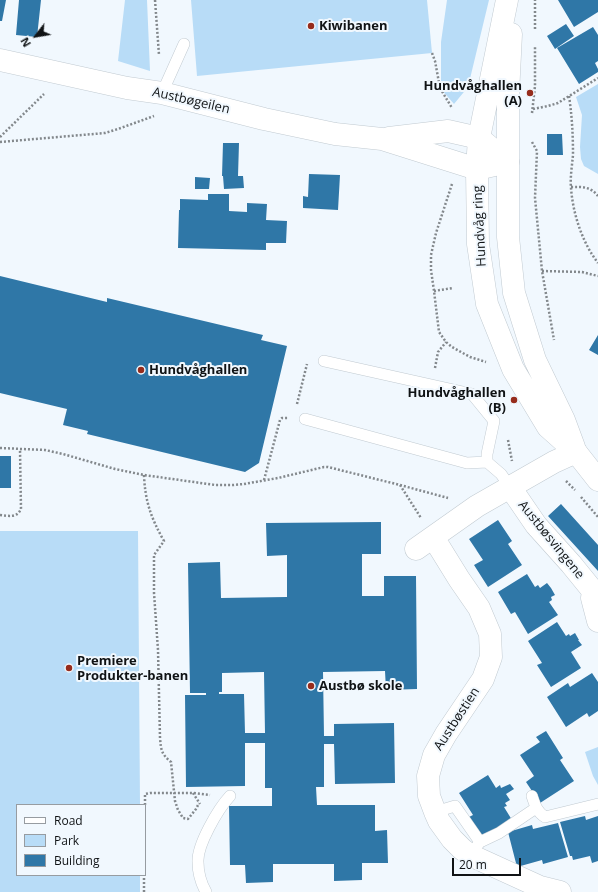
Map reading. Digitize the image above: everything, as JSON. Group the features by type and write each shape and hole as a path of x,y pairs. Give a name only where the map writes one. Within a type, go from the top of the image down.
{"street":[{"name":"Hundvåg ring","path":"507,0 478,138 478,244 487,304 514,369 548,427 576,452 598,480"},
{"name":"Hundvåg ring","path":"513,0 508,94 508,236 514,293 535,360 564,420 576,452"},
{"name":"Austbøgeilen","path":"0,60 127,88 161,103 271,121 335,134 382,139 477,168 508,162"},
{"name":"Austbøgeilen","path":"382,139 448,131 478,138 508,162"},
{"name":"Austbøsvingene","path":"424,543 477,506 554,462 576,452"},
{"name":"Austbøsvingene","path":"510,487 536,525 596,592 592,598 598,621"},
{"name":"Austbøstien","path":"424,543 459,579 479,608 490,634 491,657 483,679 446,734 434,755 428,776 429,796 435,812 439,821 452,839 462,849 475,848 540,887 560,892"}],"lane":[{"path":"161,103 184,44"},
{"path":"324,361 472,394 494,420 487,454 487,462"},
{"path":"300,419 467,463 487,462 501,474 510,487"},
{"path":"206,892 200,878 198,861 202,843 220,810 230,796"},
{"path":"532,796 536,808 545,817 598,804"},
{"path":"475,848 536,808"}],"path":[{"path":"155,0 159,55"},
{"path":"432,53 440,88 454,111"},
{"path":"0,137 48,90 52,71"},
{"path":"533,109 553,104 598,78"},
{"path":"569,96 573,138 570,187 577,222 584,241 598,262"},
{"path":"0,142 105,133 153,117 161,103"},
{"path":"530,138 537,151 535,198 542,271 556,346"},
{"path":"454,179 436,233 431,255 431,270 439,332 452,348 470,357 488,363"},
{"path":"570,187 591,189 598,196"},
{"path":"542,271 582,272 598,276"},
{"path":"434,291 452,288"},
{"path":"432,384 438,352 446,342"},
{"path":"264,480 280,420 285,417 300,419 299,395 309,359 311,358 324,361"},
{"path":"0,448 45,450 115,469 144,475 215,484 233,485 278,478 324,467 400,484 477,506"},
{"path":"0,516 15,516 19,514 21,509 20,449"},
{"path":"144,475 145,491 149,511 155,526 164,541 154,555 154,593 158,650 161,750 165,757 171,762 175,801 178,810 184,818 188,819 199,803"},
{"path":"400,484 424,543"},
{"path":"145,804 145,794 150,793 193,793 230,796"},
{"path":"144,876 144,892"}],"green space":[{"path":"125,0 147,0 150,71 118,61"},
{"name":"Kiwibanen","path":"191,0 427,0 432,53 197,76"},
{"path":"447,0 489,0 468,87 454,104 441,89 441,42"},
{"path":"598,84 598,174 584,166 581,159 580,147 582,115 576,97"},
{"name":"Premiere Produkter-banen","path":"0,531 138,531 140,804 16,804 16,876 140,876 140,892 0,892"},
{"path":"598,747 598,785 593,776 585,752"}],"building":[{"path":"0,0 6,0 2,21 0,21"},
{"path":"19,0 41,0 37,37 16,35"},
{"path":"558,0 598,0 598,12 574,27"},
{"path":"566,24 574,36 555,49 547,36"},
{"path":"593,27 598,35 598,61 595,63 598,72 579,84 557,48"},
{"path":"547,134 562,134 563,155 547,155"},
{"path":"223,143 239,143 238,176 243,176 244,188 224,189 222,176"},
{"path":"309,174 340,175 338,210 303,208 303,196 308,197"},
{"path":"195,177 210,178 209,189 195,189"},
{"path":"208,194 229,194 229,211 247,212 247,203 267,204 266,220 287,221 286,243 266,243 266,250 178,248 180,199 208,200"},
{"name":"Hundvåghallen","path":"0,276 107,302 107,298 263,335 261,340 287,346 259,463 245,472 87,434 88,431 63,425 67,409 0,393"},
{"path":"598,335 598,355 589,350"},
{"path":"0,456 11,456 11,488 0,488"},
{"path":"561,504 598,545 598,571 548,516"},
{"path":"498,520 512,541 508,544 522,565 488,587 474,565 483,560 469,539"},
{"path":"381,522 381,554 362,554 362,596 384,596 384,576 416,576 417,689 386,690 385,671 323,672 324,736 334,736 334,724 394,723 395,783 335,784 334,744 324,744 324,787 316,787 317,805 375,805 375,831 387,830 388,863 362,863 362,880 334,881 334,864 273,864 273,882 246,883 245,865 230,865 229,806 272,806 272,788 265,788 265,743 245,743 245,786 186,787 185,695 206,695 206,693 190,693 188,563 220,562 221,598 287,597 287,555 267,556 266,523","holes":["264,672 265,733 245,733 244,694 219,694 219,692 222,692 222,673"]},
{"path":"527,574 535,587 538,585 540,588 547,583 551,588 555,595 551,597 552,600 549,602 558,615 528,634 515,612 511,614 498,592"},
{"path":"557,622 566,636 569,634 570,636 575,633 582,645 571,652 581,668 551,687 537,665 542,663 528,641"},
{"path":"592,673 598,682 598,711 589,717 587,713 566,727 547,697 568,683 570,687"},
{"path":"546,731 563,758 560,760 574,781 540,803 526,782 534,776 520,755 540,742 536,737"},
{"path":"488,775 496,788 500,785 501,788 510,784 514,789 506,794 510,800 505,803 507,806 504,807 512,820 483,839 469,817 473,815 459,793"},
{"path":"585,816 586,820 598,816 598,861 592,863 590,856 573,860 572,856 570,856 560,822"},
{"path":"558,823 568,857 543,864 542,860 517,867 508,832 532,825 533,829"}],"place":[{"name":"Kiwibanen","path":"311,26"},
{"name":"Hundvåghallen (A)","path":"530,93"},
{"name":"Hundvåghallen","path":"141,370"},
{"name":"Hundvåghallen (B)","path":"514,400"},
{"name":"Premiere Produkter-banen","path":"69,668"},
{"name":"Austbø skole","path":"311,686"}]}
